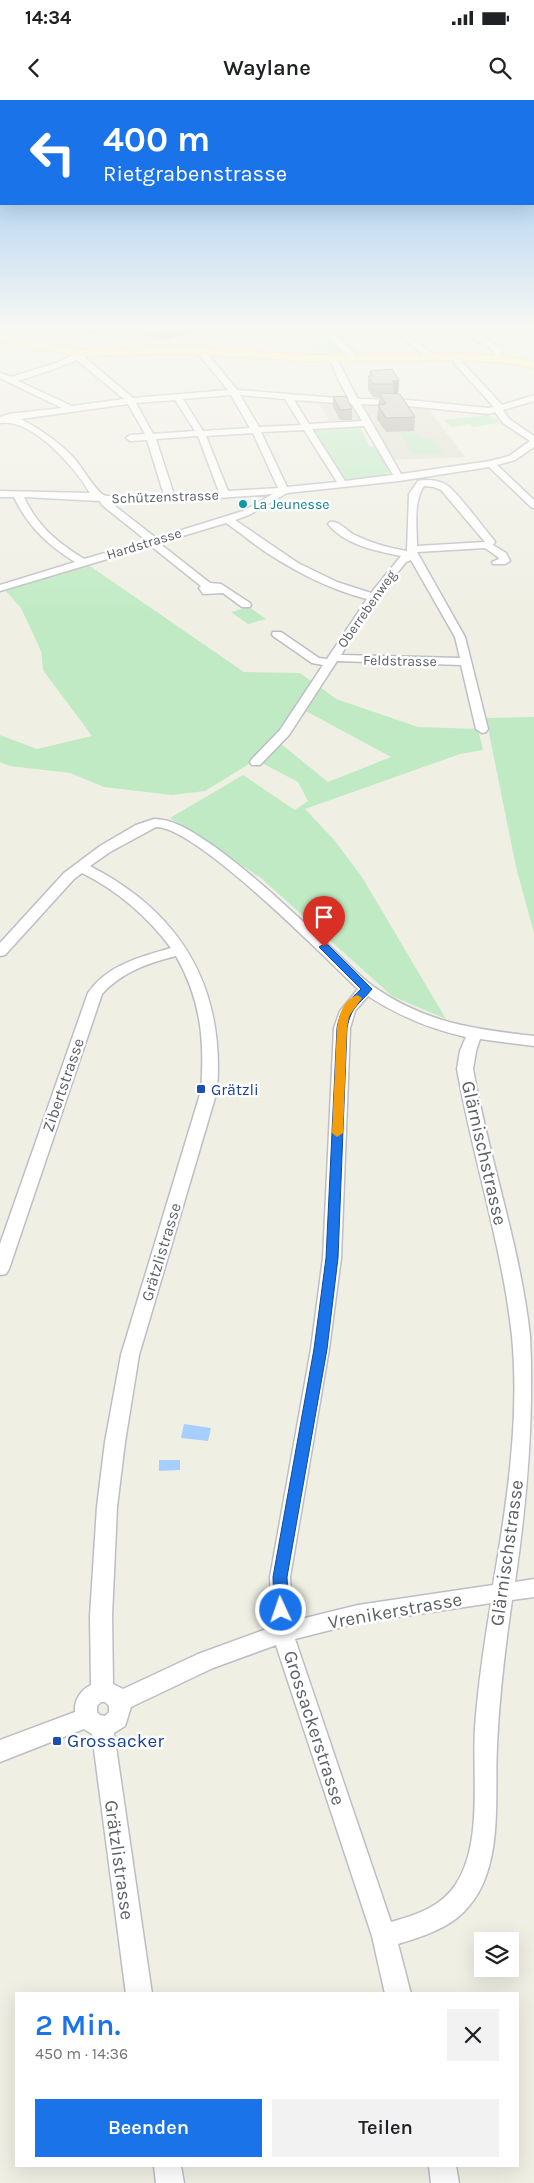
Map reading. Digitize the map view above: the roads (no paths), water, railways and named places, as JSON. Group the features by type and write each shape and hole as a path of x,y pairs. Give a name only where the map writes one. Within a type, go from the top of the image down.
{"street":[{"path":"23,424 65,453 105,503 208,586 204,588 207,592 226,591 246,605"},
{"path":"144,424 151,437 170,498"},
{"path":"195,424 201,434 225,495"},
{"path":"253,424 284,491"},
{"path":"304,424 343,485"},
{"path":"130,438 349,424"},
{"path":"368,424 399,478"},
{"path":"510,424 534,442"},
{"name":"Schützenstrasse","path":"1,492 18,495 100,498 170,498 284,491 399,478 418,479 512,458 534,442"},
{"path":"490,464 534,505"},
{"path":"482,728 460,637 412,552 413,502 418,479 444,488 490,542 488,545"},
{"name":"Hardstrasse","path":"5,586 227,520 246,513 284,491"},
{"path":"18,495 25,513 37,528 58,547 83,563"},
{"path":"227,520 273,552 320,578 362,595 373,597"},
{"name":"Oberrebenweg","path":"334,524 339,530 393,552 412,552"},
{"path":"412,552 488,545 502,555 505,560 497,562"},
{"name":"Oberrebenweg","path":"256,762 285,732 373,597 402,560 412,552"},
{"path":"0,577 5,586"},
{"name":"Oberrebenweg","path":"277,634 316,661 331,661"},
{"name":"Feldstrasse","path":"331,661 467,662"},
{"path":"0,952 60,884 81,867 105,849 141,828 154,823 163,823 190,836 245,875 367,989 408,1014 447,1028 475,1034 534,1041"},
{"name":"Grätzlistrasse","path":"81,867 105,879 134,900 157,922 180,950 197,982 208,1021 212,1058 209,1092 130,1355 115,1442 107,1507 101,1616 111,1697"},
{"name":"Zibertstrasse","path":"0,1269 96,993 114,974 127,967 180,950"},
{"name":"Grossackerstrasse","path":"367,989 351,1004 344,1016 342,1028 332,1258 320,1349 280,1577 283,1634 384,1936 398,1992"},
{"name":"Glärnischstrasse","path":"384,1936 415,1927 447,1912 463,1894 474,1871 482,1843 486,1811 485,1752 487,1724 501,1593 518,1470 524,1397 521,1341 514,1279 465,1069 468,1051 475,1034"},
{"name":"Vrenikerstrasse","path":"111,1697 146,1688 212,1659 283,1634 358,1614 534,1588"},
{"path":"0,1751 94,1721 115,1720 120,1715 111,1697 91,1697 87,1702 85,1712 94,1721"},
{"name":"Grätzlistrasse","path":"94,1721 139,1992"},
{"path":"167,2167 170,2183"},
{"path":"442,2167 446,2183"}],"water":[{"path":"184,1424 211,1428 208,1441 181,1438"},
{"path":"159,1460 180,1460 180,1470 159,1471"}],"place":[{"name":"La Jeunesse","path":"243,504"},
{"name":"Grätzli","path":"201,1089"},
{"name":"Grossacker","path":"57,1741"}]}
